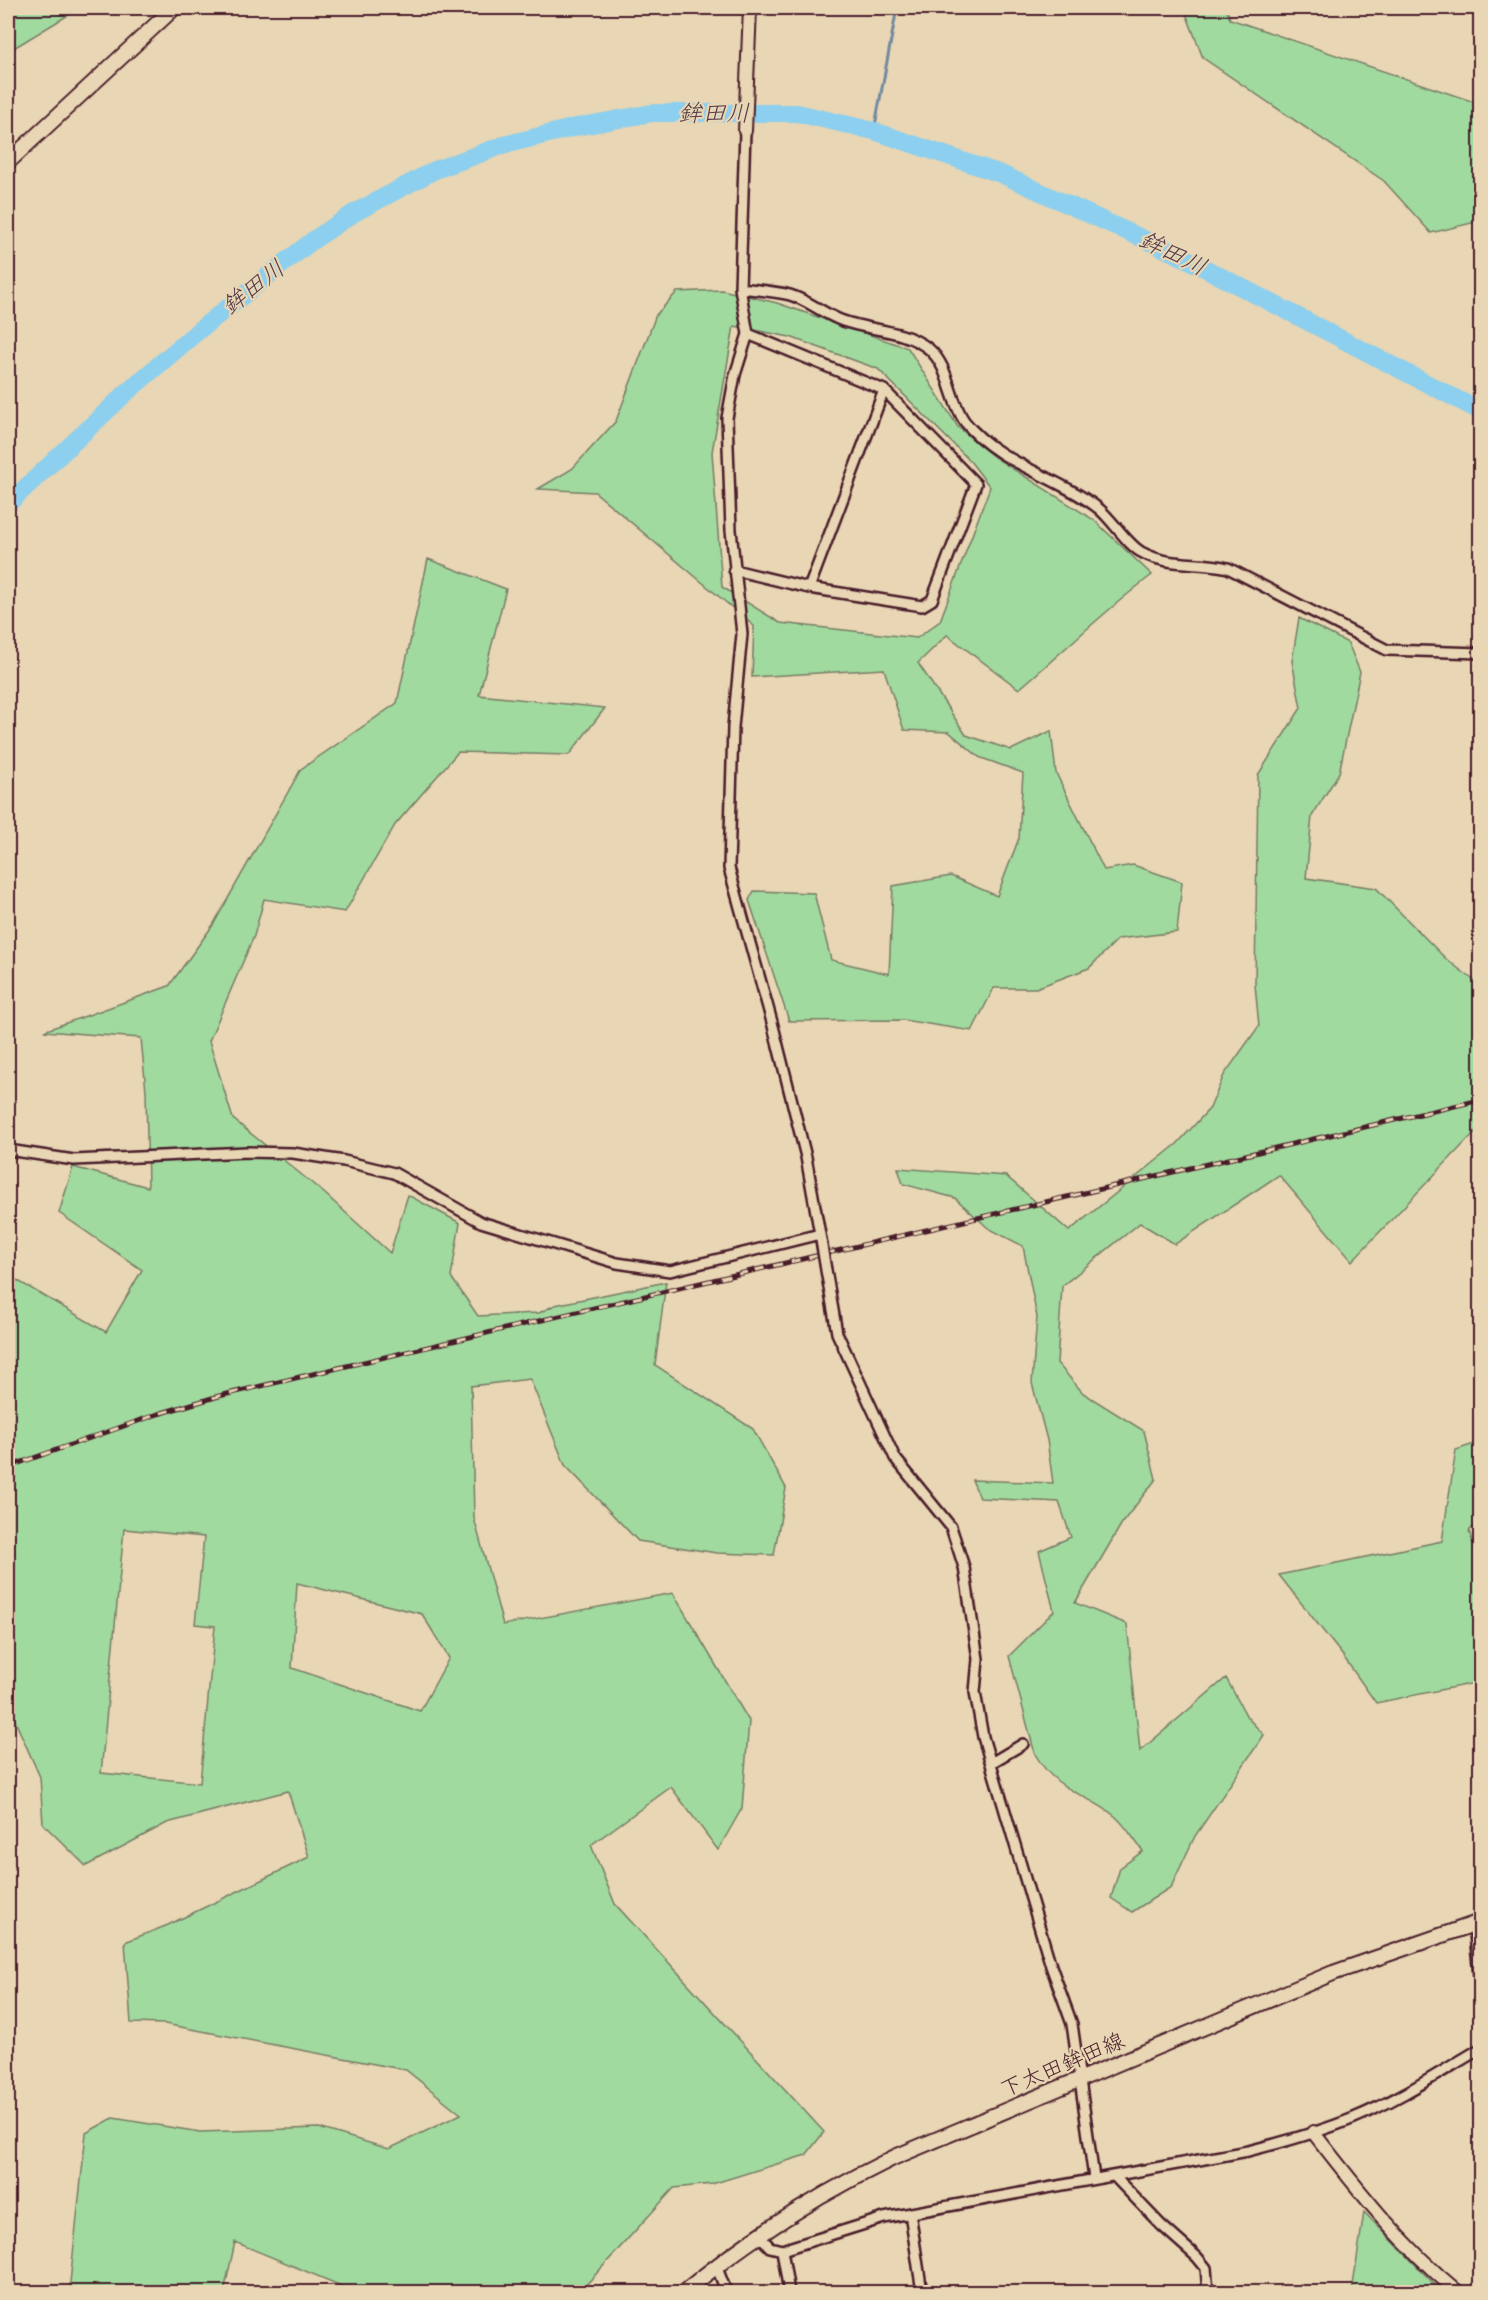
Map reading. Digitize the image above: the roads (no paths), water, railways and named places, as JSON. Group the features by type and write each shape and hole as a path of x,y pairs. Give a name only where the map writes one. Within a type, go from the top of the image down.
{"main road":[{"path":"8,162 174,8"},
{"name":"下太田鉾田線","path":"684,2292 716,2265 758,2235 847,2180 885,2161 1333,1973 1477,1923"}],"street":[{"path":"750,8 740,288 748,334 735,375 727,418 734,570 742,634 733,727 729,868 775,1033 806,1157 837,1333 895,1458 951,1527 964,1567 978,1659 975,1692 991,1763 1051,1966 1072,2024 1078,2080 1094,2178"},
{"path":"740,288 791,295 843,321 890,332 914,340 928,349 940,360 964,420 990,446 1073,491 1099,509 1140,552 1166,563 1213,564 1228,568 1387,650 1480,653"},
{"path":"734,570 809,588 922,606 932,600 976,484 884,390 748,334"},
{"path":"809,588 884,390"},
{"path":"8,1150 74,1160 247,1152 293,1153 344,1161 394,1173 481,1222 617,1263 670,1271 820,1237"},
{"path":"991,1763 1023,1744"},
{"path":"1477,1923 1480,1985"},
{"path":"758,2235 770,2247 782,2250 884,2218 1248,2151 1312,2132 1374,2109 1480,2049"},
{"path":"1312,2132 1386,2224 1433,2271 1458,2292"},
{"path":"1114,2176 1206,2268 1208,2292"},
{"path":"910,2213 922,2292"},
{"path":"782,2250 789,2292"},
{"path":"716,2265 724,2286 720,2292"}],"waterway":[{"path":"874,131 897,8"},
{"name":"鉾田川","path":"8,504 126,393 198,331 312,241 354,213 435,170 504,145 576,127 652,113 797,113 874,131 1001,174 1185,258 1480,411"}],"railway":[{"path":"8,1467 158,1414 219,1396 1480,1100"}]}
